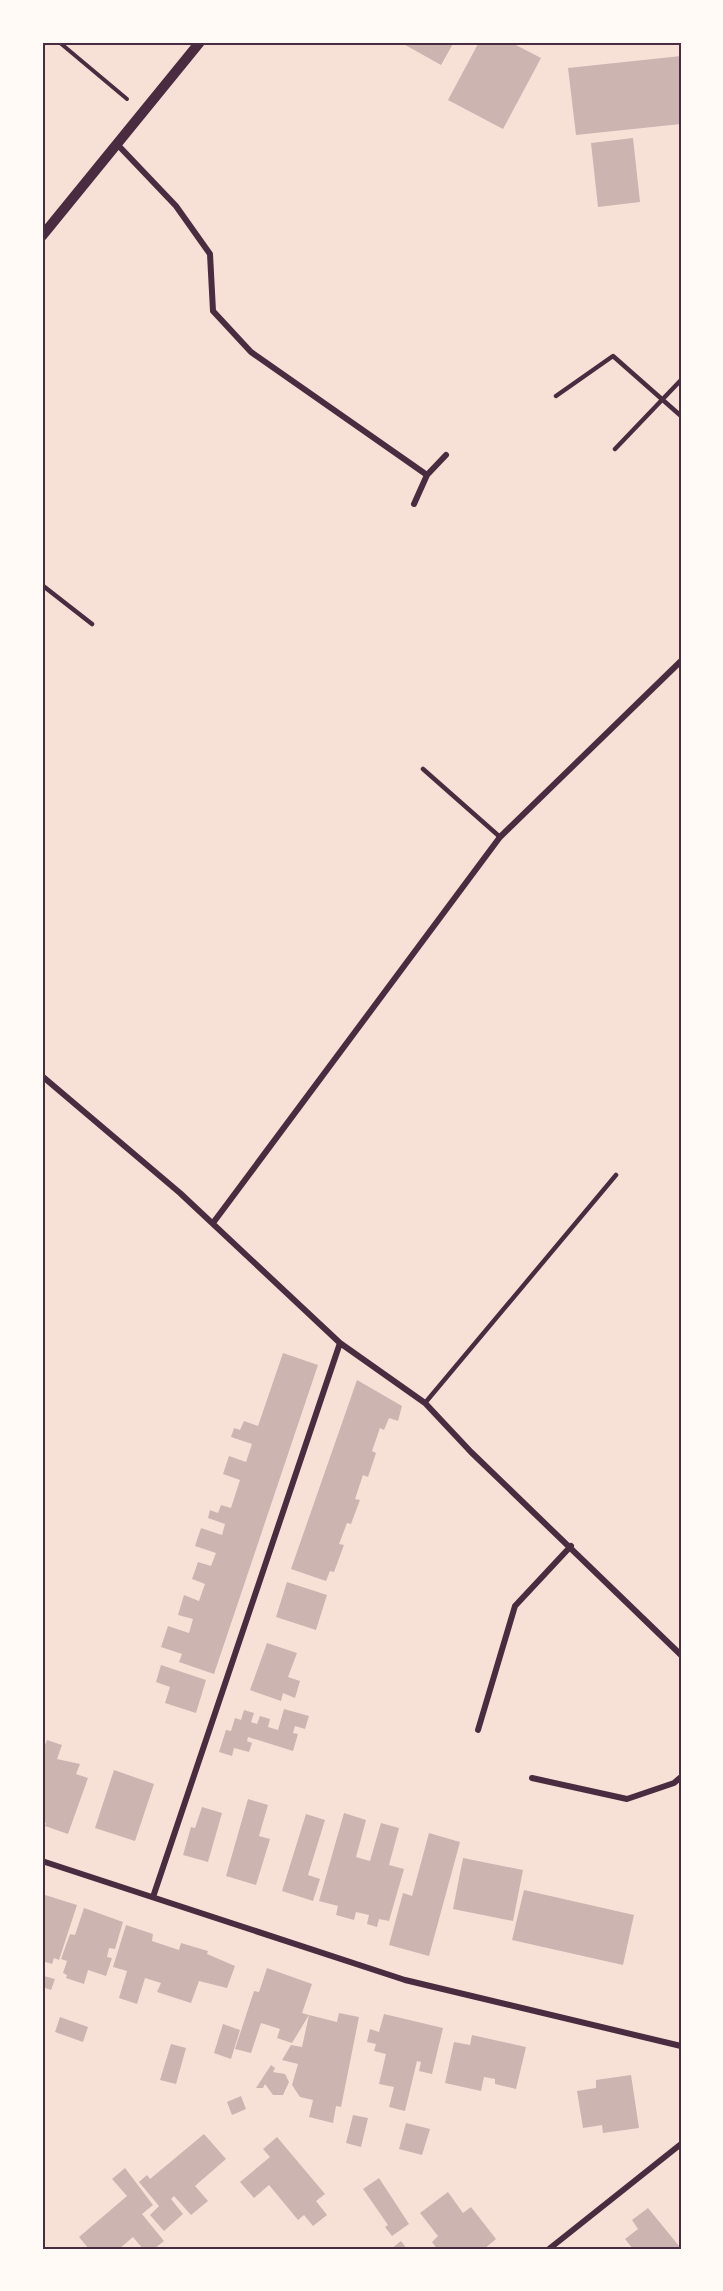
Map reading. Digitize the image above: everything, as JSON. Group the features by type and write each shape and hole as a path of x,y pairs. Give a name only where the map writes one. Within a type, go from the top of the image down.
{"street":[{"path":"42,236 200,42"},
{"path":"116,143 176,206 210,254 213,311 251,352 427,475"},
{"path":"414,504 427,475 446,455"},
{"path":"213,1223 500,837 681,661"},
{"path":"42,1076 213,1223 340,1343 425,1403 471,1452 571,1546 681,1655"},
{"path":"153,1897 340,1343"},
{"path":"478,1730 515,1606 571,1546"},
{"path":"532,1778 627,1798 674,1783 681,1777"},
{"path":"42,1861 405,1980 681,2046"},
{"path":"549,2249 681,2144"}],"lane":[{"path":"556,396 613,356 681,416"},
{"path":"615,449 681,380"},
{"path":"42,585 92,624"},
{"path":"423,769 500,837"},
{"path":"425,1403 616,1175"}],"path":[{"path":"58,42 119,92"}],"building":[{"path":"400,42 454,42 441,65"},
{"path":"479,42 510,42 541,58 503,129 448,100"},
{"path":"681,56 681,124 576,135 568,68"},
{"path":"633,138 640,202 598,207 591,143"},
{"path":"283,1353 318,1365 214,1674 179,1662 182,1654 161,1647 168,1626 189,1633 193,1619 178,1615 184,1595 199,1601 205,1584 192,1579 198,1562 211,1566 216,1553 195,1546 201,1528 222,1535 225,1524 208,1518 210,1510 218,1513 221,1505 231,1508 240,1480 223,1474 229,1456 246,1462 252,1444 231,1437 234,1428 240,1430 244,1421 258,1426"},
{"path":"357,1380 402,1406 398,1421 389,1418 384,1430 380,1428 372,1451 376,1453 368,1477 363,1475 355,1499 360,1500 351,1524 347,1523 339,1544 344,1545 334,1572 330,1571 326,1581 291,1569"},
{"path":"287,1582 327,1595 316,1630 276,1617"},
{"path":"267,1643 297,1653 288,1677 300,1681 295,1698 283,1693 281,1701 250,1690"},
{"path":"161,1665 206,1680 196,1713 165,1703 170,1687 156,1682"},
{"path":"284,1709 309,1716 305,1729 295,1726 293,1733 298,1734 293,1751 248,1737 247,1741 252,1743 249,1752 234,1748 232,1756 219,1752 226,1730 231,1731 235,1718 241,1720 244,1710 254,1713 251,1722 257,1724 260,1716 270,1719 268,1727 278,1730"},
{"path":"47,1740 62,1745 57,1759 80,1764 76,1774 88,1778 68,1834 45,1826 46,1823 42,1821 42,1752"},
{"path":"114,1770 154,1784 135,1841 95,1828"},
{"path":"248,1799 268,1805 259,1836 270,1839 256,1885 226,1876"},
{"path":"202,1807 222,1813 208,1862 183,1855 191,1827 195,1828"},
{"path":"344,1813 366,1820 356,1857 370,1861 381,1823 399,1828 389,1865 404,1869 389,1921 379,1919 377,1927 367,1924 369,1915 356,1912 354,1920 336,1915 338,1906 319,1901"},
{"path":"306,1814 325,1820 308,1875 320,1879 313,1901 282,1891"},
{"path":"429,1833 460,1842 429,1956 389,1945 403,1893 412,1896"},
{"path":"463,1858 523,1870 513,1921 453,1909"},
{"path":"524,1890 634,1915 623,1965 512,1940"},
{"path":"42,1894 77,1905 59,1960 54,1958 52,1964 42,1961"},
{"path":"84,1908 123,1922 115,1949 109,1948 107,1957 112,1958 106,1976 88,1970 84,1984 66,1978 67,1975 63,1973 67,1961 61,1959 70,1934 75,1935"},
{"path":"126,1925 153,1934 152,1941 179,1950 181,1943 208,1951 207,1954 235,1966 227,1988 199,1981 191,2003 157,1992 161,1983 145,1978 137,2004 119,1998 127,1971 113,1967"},
{"path":"267,1968 312,1984 302,2013 309,2015 292,2043 277,2038 280,2029 261,2023 251,2053 235,2049 254,1991 259,1992"},
{"path":"44,1976 55,1979 51,1990 42,1987"},
{"path":"339,2013 359,2017 341,2107 336,2106 333,2123 309,2117 313,2100 300,2097 292,2085 298,2064 282,2060 291,2045 302,2047 309,2015 337,2022"},
{"path":"384,2014 443,2028 432,2074 419,2071 421,2062 417,2061 405,2111 389,2107 394,2087 379,2084 386,2054 374,2051 376,2044 367,2042 370,2029 379,2032"},
{"path":"60,2017 88,2027 83,2042 55,2032"},
{"path":"223,2024 240,2030 231,2059 214,2053"},
{"path":"472,2035 526,2047 516,2089 495,2084 495,2079 484,2077 481,2091 445,2083 454,2042 470,2045"},
{"path":"171,2044 186,2048 176,2084 160,2080"},
{"path":"271,2065 275,2068 273,2072 285,2074 289,2082 283,2095 273,2095 265,2084 263,2088 256,2088"},
{"path":"631,2075 639,2128 603,2133 602,2125 583,2128 577,2091 596,2088 596,2080"},
{"path":"241,2096 246,2109 232,2115 227,2102"},
{"path":"353,2115 368,2118 361,2147 346,2143"},
{"path":"406,2123 430,2129 422,2155 399,2149"},
{"path":"204,2134 226,2159 195,2186 208,2201 191,2215 174,2196 171,2199 183,2214 164,2231 150,2215 159,2206 139,2182 147,2175 150,2179"},
{"path":"277,2137 325,2194 316,2201 327,2215 313,2226 304,2215 298,2220 269,2185 254,2198 240,2182 270,2157 263,2149"},
{"path":"125,2168 153,2205 142,2214 164,2241 154,2249 143,2249 133,2237 119,2249 89,2249 79,2237 127,2196 112,2179"},
{"path":"379,2178 409,2224 392,2236 385,2227 388,2225 363,2189"},
{"path":"448,2192 463,2213 471,2207 496,2239 484,2249 437,2249 432,2242 438,2236 420,2213"},
{"path":"648,2208 679,2246 678,2249 633,2249 625,2239 638,2229 632,2220"},
{"path":"401,2241 407,2249 391,2249"}]}
